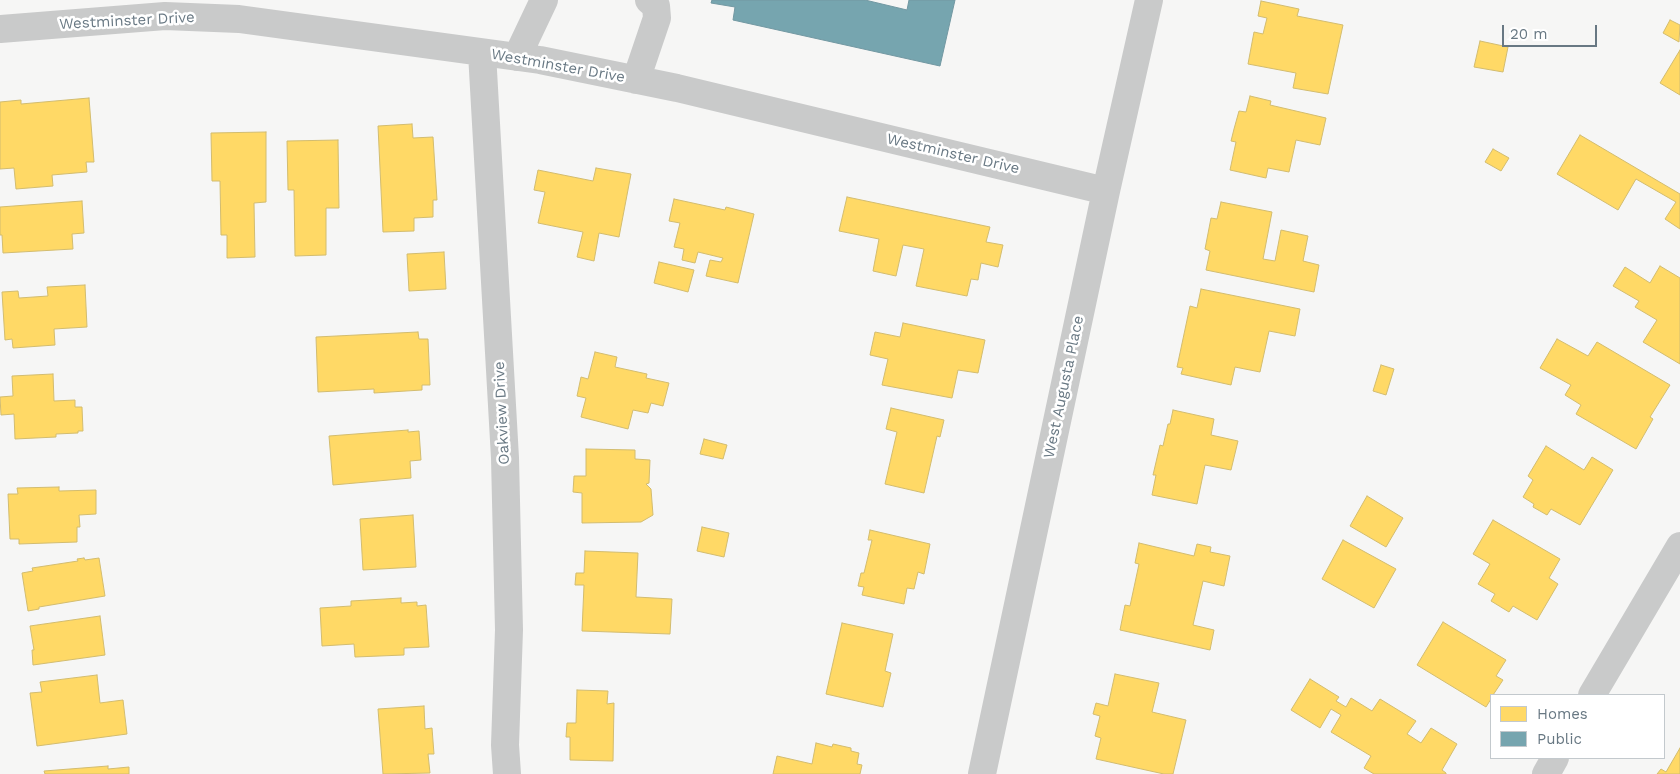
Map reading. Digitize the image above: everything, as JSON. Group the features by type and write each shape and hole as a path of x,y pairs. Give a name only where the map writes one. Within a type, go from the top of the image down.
{"street":[{"path":"517,57 544,0"},
{"path":"636,80 657,18 656,6 649,0"},
{"name":"West Augusta Place","path":"982,774 1106,191 1149,0"},
{"name":"Westminster Drive","path":"0,29 165,16 239,19 540,60 677,88 1106,191"},
{"name":"Oakview Drive","path":"482,53 505,458 509,630 507,774"},
{"path":"1593,694 1680,546"},
{"path":"1546,774 1554,759"}],"building: Homes":[{"path":"1261,1 1299,9 1297,16 1343,25 1328,94 1293,88 1296,73 1248,64 1254,32 1263,34 1267,18 1258,16"},
{"path":"1670,20 1680,25 1679,42 1663,33"},
{"path":"1480,41 1508,47 1503,72 1474,67"},
{"path":"1680,50 1680,95 1660,83"},
{"path":"1250,96 1271,101 1270,105 1326,118 1320,145 1296,140 1289,172 1268,168 1266,178 1230,170 1236,142 1231,141 1234,129 1239,111 1246,112"},
{"path":"89,98 94,162 86,162 87,172 52,175 53,186 16,189 14,168 0,169 0,102 21,100 21,104"},
{"path":"412,124 413,138 433,137 437,200 433,200 433,217 414,218 414,231 383,232 378,126"},
{"path":"266,132 266,202 254,203 255,257 227,258 227,235 221,235 220,181 212,181 211,133"},
{"path":"1580,135 1680,194 1680,229 1665,219 1676,202 1636,179 1618,210 1557,174"},
{"path":"338,140 339,208 326,208 326,255 295,256 294,190 288,190 287,141"},
{"path":"1493,149 1509,158 1501,171 1485,162"},
{"path":"596,168 631,174 619,237 599,233 594,261 577,257 583,232 538,223 545,192 534,190 538,170 593,181"},
{"path":"847,197 990,227 986,242 1003,245 998,267 981,263 978,280 971,279 967,296 916,286 924,249 903,245 896,276 873,271 879,239 839,231"},
{"path":"674,199 725,210 726,207 754,214 738,283 706,276 710,260 721,262 723,258 698,252 695,263 682,260 684,249 674,247 680,223 669,221"},
{"path":"82,201 84,233 72,234 73,249 3,253 2,235 0,235 0,207"},
{"path":"1221,202 1272,212 1263,259 1275,261 1281,230 1308,236 1303,261 1319,265 1314,292 1206,270 1210,251 1205,249 1211,218 1217,219"},
{"path":"444,252 446,289 409,291 407,254"},
{"path":"659,262 694,270 688,292 654,283"},
{"path":"1660,266 1680,278 1680,364 1643,342 1657,320 1635,307 1639,301 1613,286 1625,267 1650,283"},
{"path":"85,285 87,327 54,329 55,345 13,348 12,339 5,340 2,292 18,291 19,298 48,296 47,287"},
{"path":"1201,289 1300,309 1295,336 1269,331 1260,372 1235,367 1231,385 1181,374 1183,368 1177,367 1190,306 1197,308"},
{"path":"903,323 985,340 978,373 958,370 952,398 882,385 888,359 870,355 875,332 900,337"},
{"path":"418,332 419,339 428,339 430,385 422,385 422,390 374,393 374,389 318,392 316,337"},
{"path":"1557,339 1588,356 1597,342 1670,385 1650,417 1653,419 1636,449 1576,414 1581,405 1565,395 1571,385 1540,368"},
{"path":"595,352 617,357 615,367 647,374 646,378 669,383 663,406 651,403 648,413 633,410 628,429 581,417 586,398 577,396 581,377 588,379"},
{"path":"1381,365 1394,369 1386,395 1373,391"},
{"path":"53,374 54,401 75,400 75,407 82,407 83,431 56,434 56,437 15,439 14,414 1,415 0,397 13,396 12,376"},
{"path":"891,408 944,420 940,437 937,436 924,493 885,484 897,432 886,429"},
{"path":"1173,410 1214,419 1211,435 1238,441 1231,470 1205,465 1197,504 1152,495 1156,475 1153,475 1160,445 1163,446"},
{"path":"408,430 408,432 419,431 421,460 410,461 411,478 333,485 329,436"},
{"path":"704,439 727,445 723,459 700,454"},
{"path":"1546,446 1584,470 1592,457 1613,470 1580,525 1551,509 1547,515 1533,507 1534,504 1523,497 1533,480 1528,476"},
{"path":"586,449 635,450 635,459 650,460 649,483 646,484 651,489 653,515 641,522 582,523 582,493 573,492 574,476 586,476"},
{"path":"59,487 59,491 96,490 96,514 79,515 80,527 77,527 77,542 19,544 19,539 10,539 8,494 18,494 17,488"},
{"path":"1367,496 1403,518 1386,547 1350,526"},
{"path":"413,515 416,567 363,570 360,519"},
{"path":"1493,520 1560,559 1549,578 1558,584 1537,620 1513,606 1509,612 1491,601 1495,594 1478,584 1490,564 1473,554"},
{"path":"702,527 729,533 724,557 697,551"},
{"path":"870,530 930,544 924,574 918,572 914,589 907,588 904,604 862,595 864,587 858,586 861,573 864,573 872,540 868,540"},
{"path":"1343,540 1396,569 1374,608 1322,579"},
{"path":"1139,543 1194,556 1197,544 1211,547 1210,552 1230,556 1224,586 1203,581 1193,625 1214,630 1210,650 1120,630 1125,605 1130,606 1139,564 1135,563"},
{"path":"585,551 638,553 636,597 672,599 670,634 582,631 584,585 575,585 576,573 584,573"},
{"path":"84,558 85,560 99,558 105,596 39,607 39,609 28,611 22,573 33,571 32,568 78,561 77,559"},
{"path":"401,598 401,603 417,602 417,606 426,605 429,647 404,648 404,655 355,657 354,644 322,646 320,608 351,606 351,601"},
{"path":"100,616 105,655 33,665 32,650 34,650 30,626"},
{"path":"1443,622 1506,660 1496,676 1503,680 1494,694 1490,694 1490,701 1486,707 1417,665"},
{"path":"842,623 893,634 885,671 891,673 883,707 826,694"},
{"path":"1115,674 1159,683 1152,712 1186,720 1173,774 1164,774 1096,759 1101,738 1095,736 1100,716 1093,714 1096,703 1108,706"},
{"path":"97,675 100,703 123,700 127,734 37,746 30,693 42,692 40,682"},
{"path":"1310,679 1339,697 1336,701 1346,707 1351,698 1372,711 1380,699 1416,721 1407,734 1421,743 1431,728 1457,744 1442,770 1446,774 1374,774 1364,768 1371,756 1331,732 1341,715 1331,709 1320,728 1291,710"},
{"path":"577,690 608,691 607,704 614,703 613,761 570,760 570,737 566,737 567,723 576,723"},
{"path":"424,706 425,729 432,728 434,754 428,754 430,773 383,774 378,709"},
{"path":"816,743 832,747 833,744 851,748 851,751 859,753 857,764 862,765 860,774 773,774 777,756 812,764"},
{"path":"1680,748 1680,774 1657,774 1661,769 1666,772"},
{"path":"108,766 108,769 129,767 129,774 45,774 44,771"}],"building: Public":[{"path":"712,0 865,0 907,10 909,0 955,0 940,66 733,20 735,7 711,3"}]}
